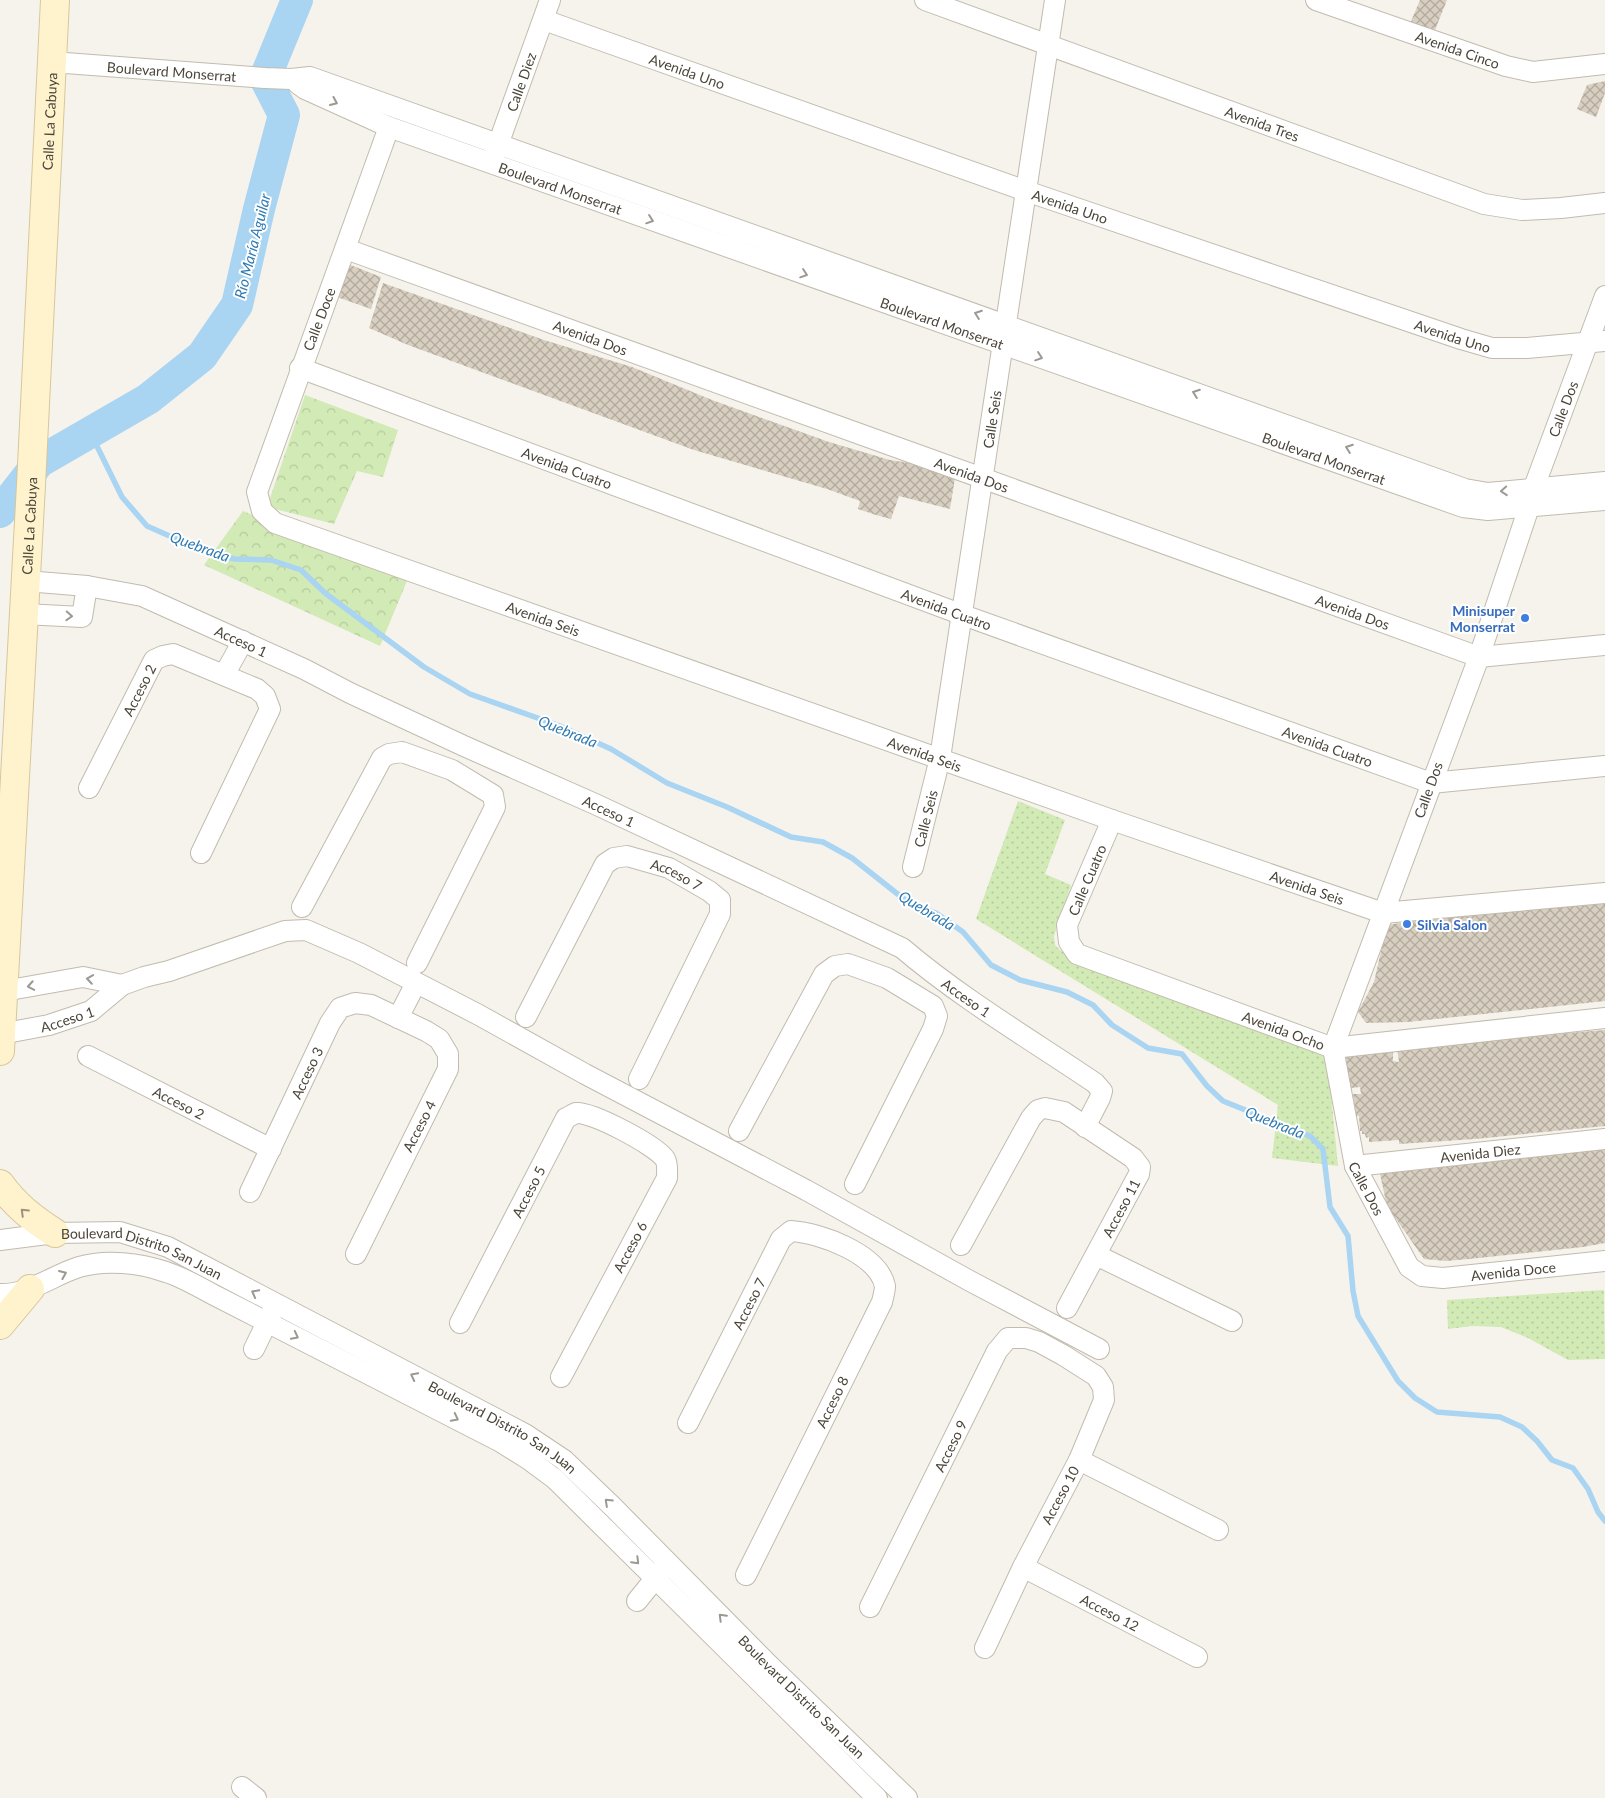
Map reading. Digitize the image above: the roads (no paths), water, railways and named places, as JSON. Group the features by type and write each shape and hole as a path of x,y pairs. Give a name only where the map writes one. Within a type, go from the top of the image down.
{"street":[{"name":"Calle La Cabuya","path":"1,1042 55,0"},
{"name":"Calle Diez","path":"491,163 550,0"},
{"name":"Avenida Tres","path":"925,0 1484,204 1522,210 1605,203"},
{"name":"Calle Seis","path":"913,867 940,758 1055,0"},
{"name":"Avenida Cinco","path":"1316,0 1506,66 1533,72 1605,64"},
{"name":"Avenida Uno","path":"544,20 1026,191 1442,333 1492,348 1527,348 1596,342"},
{"name":"Boulevard Monserrat","path":"52,62 291,79 310,77 1465,489 1531,498 1605,500"},
{"name":"Boulevard Monserrat","path":"291,79 305,89 389,127 1463,507 1488,510 1531,498 1605,482"},
{"name":"Calle Doce","path":"262,511 257,492 300,368 346,249 389,127"},
{"name":"Avenida Dos","path":"346,249 1479,657 1605,645"},
{"name":"Calle Dos","path":"1422,1276 1409,1267 1355,1166 1334,1048 1479,657 1531,498 1596,342 1605,296"},
{"name":"Avenida Cuatro","path":"300,368 963,615 1431,783 1605,766"},
{"name":"Avenida Seis","path":"262,511 276,523 1112,820 1383,913 1605,893"},
{"name":"Acceso 1","path":"26,581 87,586 142,596 243,641 464,746 595,804 902,948 925,968 968,998 1096,1083 1102,1091 1086,1127"},
{"path":"24,614 82,617 87,586"},
{"path":"201,853 270,709 265,696 257,689 224,675 243,641"},
{"name":"Acceso 2","path":"89,788 154,660 173,654 224,675"},
{"path":"452,770 464,746"},
{"path":"302,907 382,758 389,754 402,752 452,770 493,795 495,807 417,973 398,1018"},
{"name":"Calle Cuatro","path":"1068,942 1068,925 1112,820"},
{"path":"669,868 681,844"},
{"name":"Acceso 7","path":"526,1017 605,864 614,858 627,856 669,868 709,891 720,900 720,914 639,1079"},
{"name":"Acceso 1","path":"1,1042 91,1011 122,985 285,931 306,930 359,953 417,973 640,1102 853,1216 970,1282 1099,1349"},
{"name":"Avenida Ocho","path":"1068,942 1077,954 1334,1048 1605,1018"},
{"path":"887,978 902,948"},
{"path":"739,1131 824,974 835,966 848,964 887,978 934,1006 937,1016 934,1030 855,1184"},
{"name":"Acceso 1","path":"4,990 83,977 122,985"},
{"name":"Acceso 3","path":"250,1192 330,1023 340,1008 355,1003 371,1005 398,1018"},
{"name":"Acceso 4","path":"356,1254 448,1069 448,1054 439,1039 398,1018"},
{"name":"Acceso 2","path":"88,1056 271,1149"},
{"path":"624,1131 640,1102"},
{"path":"961,1245 1031,1118 1038,1110 1046,1108 1064,1112 1086,1127"},
{"name":"Acceso 5","path":"460,1323 566,1118 576,1113 592,1116 624,1131"},
{"name":"Acceso 11","path":"1067,1308 1139,1174 1140,1167 1132,1158 1086,1127"},
{"name":"Acceso 6","path":"560,1377 667,1178 664,1159 652,1147 624,1131"},
{"name":"Avenida Diez","path":"1355,1166 1605,1139"},
{"path":"0,1184 9,1197 30,1218 55,1233"},
{"path":"838,1244 853,1216"},
{"name":"Acceso 7","path":"688,1423 781,1239 791,1231 814,1234 838,1244"},
{"name":"Boulevard Distrito San Juan","path":"0,1240 55,1233 120,1232 168,1247 271,1313 528,1459 555,1480 654,1580 877,1798"},
{"name":"Acceso 8","path":"746,1575 882,1302 885,1288 882,1278 873,1264 838,1244"},
{"path":"1096,1255 1232,1321"},
{"name":"Avenida Doce","path":"1422,1276 1443,1278 1605,1261"},
{"name":"Boulevard Distrito San Juan","path":"0,1294 30,1289 80,1267 108,1263 141,1265 167,1272 271,1313 525,1434 564,1460 613,1506 770,1665 907,1798"},
{"path":"0,1325 30,1289"},
{"path":"254,1348 271,1313"},
{"path":"1063,1355 1073,1334"},
{"name":"Acceso 9","path":"870,1607 997,1351 1008,1338 1026,1338 1039,1342 1063,1355"},
{"name":"Acceso 10","path":"985,1648 1023,1567 1079,1460 1104,1400 1102,1387 1096,1376 1063,1355"},
{"path":"1079,1460 1218,1530"},
{"path":"637,1601 668,1562"},
{"name":"Acceso 12","path":"1023,1567 1197,1657"}],"waterway":[{"name":"Río María Aguilar","path":"0,512 39,462 148,399 202,356 237,305 259,209 284,115 265,78 297,0"},
{"name":"Quebrada","path":"90,432 122,497 147,526 208,553 235,559 271,560 301,570 325,593 424,667 470,694 560,726 611,749 667,783 727,807 791,837 823,842 852,858 909,903 936,913 963,932 991,965 1020,980 1067,992 1093,1005 1112,1025 1148,1048 1182,1054 1207,1086 1223,1101 1310,1136 1323,1149 1330,1207 1348,1236 1353,1291 1358,1316 1398,1381 1415,1398 1437,1412 1500,1417 1522,1427 1537,1441 1552,1460 1573,1468 1588,1489 1598,1512 1605,1521"}],"place":[{"name":"Minisuper Monserrat","path":"1525,618"},
{"name":"Silvia Salon","path":"1407,924"}]}
